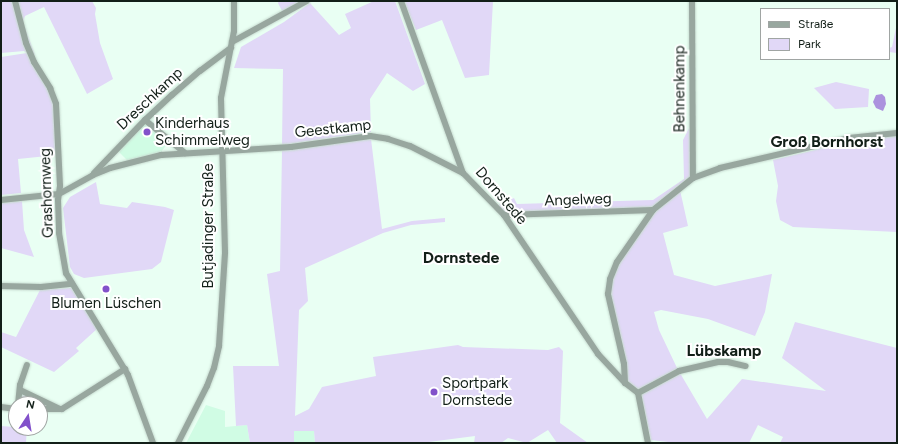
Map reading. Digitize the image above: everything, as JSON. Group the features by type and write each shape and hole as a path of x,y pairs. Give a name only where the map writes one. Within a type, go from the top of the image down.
{"street":[{"name":"Grashornweg","path":"15,1 26,43 56,104 60,186 59,233 66,273 125,369 136,394 153,443"},
{"name":"Butjadinger Straße","path":"178,443 207,386 214,368 219,346 225,252 221,98 234,31 234,1"},
{"name":"Dreschkamp","path":"93,175 146,120 200,71 232,45 307,1"},
{"name":"Dornstede","path":"402,1 464,173 504,215 598,354 625,383 638,393"},
{"name":"Behnenkamp","path":"692,1 693,178"},
{"path":"146,120 185,153"},
{"path":"625,383 624,364 608,294 610,279 617,262 653,210 693,178 752,160 849,138 897,133"},
{"name":"Geestkamp","path":"93,175 128,162 161,155 291,146 370,136 388,138 410,146 464,173"},
{"path":"1,200 59,194 93,175"},
{"name":"Angelweg","path":"504,215 653,210"},
{"path":"1,286 42,287 72,284"},
{"path":"648,443 638,393 679,371 718,362 728,362 746,366"},
{"path":"19,396 27,365"},
{"path":"48,409 62,410 125,369"},
{"path":"20,390 62,410"}],"shaded area":[{"path":"882,94 885,97 886,104 883,111 876,108 873,102 876,95"},
{"name":"Kinderhaus Schimmelweg","path":"145,123 169,142 160,153 127,160 118,151"},
{"path":"206,405 225,411 225,427 247,425 250,443 186,443"},
{"path":"294,431 314,431 315,443 294,443"}],"green space":[{"path":"1,1 92,1 96,8 95,14 100,43 113,79 87,94 44,7 25,16 23,22 35,55 27,54 51,95 55,110 57,155 18,159 21,193 1,195 1,57 27,53 24,51 1,53"},
{"path":"279,1 297,1 297,4 282,11 278,3"},
{"path":"374,1 395,1 425,84 413,91 387,73 370,99 371,132 282,145 283,69 234,68 241,47 284,22 310,3 339,35 351,28 345,14"},
{"path":"404,1 493,1 489,75 465,78 442,20 416,30"},
{"path":"897,23 897,53 890,52 890,48 892,47"},
{"path":"836,82 869,89 868,107 835,109 814,88"},
{"path":"690,126 692,177 653,209 505,213 498,205 514,198 517,204 653,200 684,179 683,140"},
{"path":"897,136 897,232 793,227 780,220 776,201 778,186 773,160 853,141"},
{"path":"371,139 382,229 412,221 445,218 445,222 411,225 383,233 305,268 308,301 299,310 295,416 309,409 322,387 376,376 373,357 458,345 463,347 548,350 559,347 563,351 560,423 588,443 557,443 548,430 527,443 508,438 501,443 474,443 475,436 421,443 315,443 314,431 294,431 294,443 250,443 247,425 236,426 233,366 279,366 267,274 280,271 282,150"},
{"path":"96,182 100,204 127,208 132,202 165,207 174,210 161,262 152,269 84,278 74,274 70,267 63,208 70,197"},
{"path":"680,190 688,226 663,233 674,275 715,286 772,274 765,312 755,336 708,319 661,310 654,312 659,330 678,370 639,391 627,382 610,294 612,279 620,262 655,211"},
{"path":"22,201 24,230 34,257 1,248 1,203"},
{"path":"71,288 98,328 76,348 79,351 54,372 1,347 1,332 16,337 40,290"},
{"path":"795,322 897,348 897,443 780,443 783,437 758,425 749,443 677,443 651,440 641,394 680,373 707,419 742,379 826,391 782,358"},
{"path":"21,393 27,396 21,396"},
{"path":"1,426 8,427 8,436 26,436 26,443 1,443"}],"place":[{"name":"Kinderhaus Schimmelweg","path":"147,132"},
{"name":"Blumen Lüschen","path":"106,289"},
{"name":"Sportpark Dornstede","path":"434,392"}],"district":[{"name":"Groß Bornhorst","path":"827,142"},
{"name":"Dornstede","path":"461,258"},
{"name":"Lübskamp","path":"724,351"}]}
